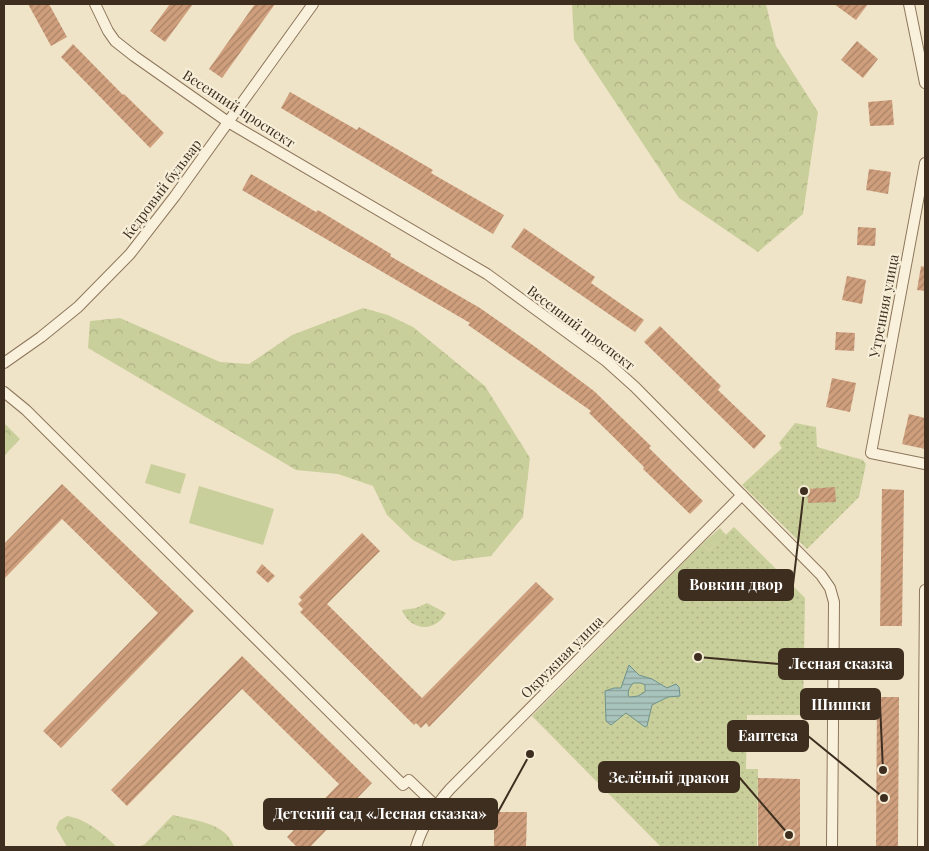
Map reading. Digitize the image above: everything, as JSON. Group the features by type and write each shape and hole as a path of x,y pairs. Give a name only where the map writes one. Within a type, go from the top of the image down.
{"street":[{"name":"Весенний проспект","path":"95,4 108,31 124,49 228,122 488,274 615,368 821,575 827,582 832,594 832,847"},
{"name":"Кедровый бульвар","path":"4,364 64,319 112,274 148,232 313,4"},
{"path":"909,4 925,83"},
{"name":"Утренняя улица","path":"925,164 871,453 925,464"},
{"path":"4,392 26,410 403,785 408,780 436,805"},
{"name":"Окружная улица","path":"416,847 436,805 742,495"},
{"path":"923,847 925,590"}],"green space":[{"path":"572,4 766,4 776,46 818,112 803,214 758,252 679,198 574,40"},
{"path":"363,308 388,315 413,327 485,386 530,458 523,517 491,556 453,561 413,540 387,515 373,486 338,474 296,470 88,348 90,321 120,318 220,362 249,364 292,335"},
{"path":"4,423 20,439 4,456"},
{"path":"795,423 816,427 817,447 863,460 866,464 859,497 807,549 742,485 782,448 779,443"},
{"path":"151,464 186,474 180,494 145,483"},
{"path":"199,486 274,509 263,545 189,523"},
{"path":"734,527 805,598 803,715 747,715 746,769 758,769 757,847 661,847 532,716 702,544 709,551"},
{"path":"720,528 726,535 709,551 702,544"},
{"path":"427,603 446,613 436,624 423,627 417,625 406,617 402,610 416,608"},
{"path":"173,815 217,827 230,839 234,847 138,847 145,844"},
{"path":"67,816 88,824 117,847 67,847 56,828 59,821"}],"water":[{"path":"629,665 639,675 652,679 667,688 676,684 679,687 680,696 668,697 652,705 647,726 645,727 626,713 611,725 606,721 605,691 621,688","holes":["633,683 645,685 645,692 638,696 630,697 628,695 629,689"]}],"building":[{"path":"28,4 49,4 67,37 51,46"},
{"path":"170,4 193,4 165,42 150,31"},
{"path":"255,4 275,4 222,78 209,69"},
{"path":"834,4 868,4 856,20"},
{"path":"857,41 878,59 863,78 841,60"},
{"path":"73,44 123,95 164,133 150,148 61,57"},
{"path":"290,92 357,130 359,127 433,170 431,173 504,215 493,234 281,108"},
{"path":"892,100 894,125 870,126 868,102"},
{"path":"869,169 891,172 888,194 866,190"},
{"path":"251,174 316,212 318,210 391,254 390,256 480,308 534,346 594,391 651,446 649,448 703,501 690,514 589,413 591,411 468,325 470,323 242,190"},
{"path":"858,227 876,228 875,246 857,245"},
{"path":"524,228 595,277 591,283 644,320 635,332 511,247"},
{"path":"921,266 925,267 925,291 917,290"},
{"path":"847,276 866,280 862,304 842,300"},
{"path":"660,326 721,386 718,390 766,436 754,449 644,342"},
{"path":"836,332 855,333 854,351 835,350"},
{"path":"832,378 856,383 850,412 826,407"},
{"path":"909,414 925,418 925,449 902,444"},
{"path":"62,484 194,611 61,748 43,731 158,613 62,519 4,579 4,544"},
{"path":"835,487 836,502 808,503 807,489"},
{"path":"882,489 904,490 902,626 880,626"},
{"path":"362,533 380,551 327,604 422,698 536,582 554,599 429,727 426,723 421,728 416,723 414,725 300,612 303,609 298,604 302,600 299,597"},
{"path":"262,564 275,576 268,583 256,572"},
{"path":"242,656 372,783 310,847 297,847 287,837 339,784 242,689 127,806 111,790"},
{"path":"886,661 898,661 898,679 886,679"},
{"path":"877,697 899,697 898,847 876,847"},
{"path":"758,778 800,779 800,847 758,847"},
{"path":"494,812 527,812 526,847 494,847"}],"place":[{"name":"Вовкин двор","path":"804,491"},
{"name":"Лесная сказка","path":"698,657"},
{"name":"Детский сад «Лесная сказка»","path":"530,754"},
{"name":"Шишки","path":"883,770"},
{"name":"Еаптека","path":"884,798"},
{"name":"Зелёный дракон","path":"789,835"}]}
